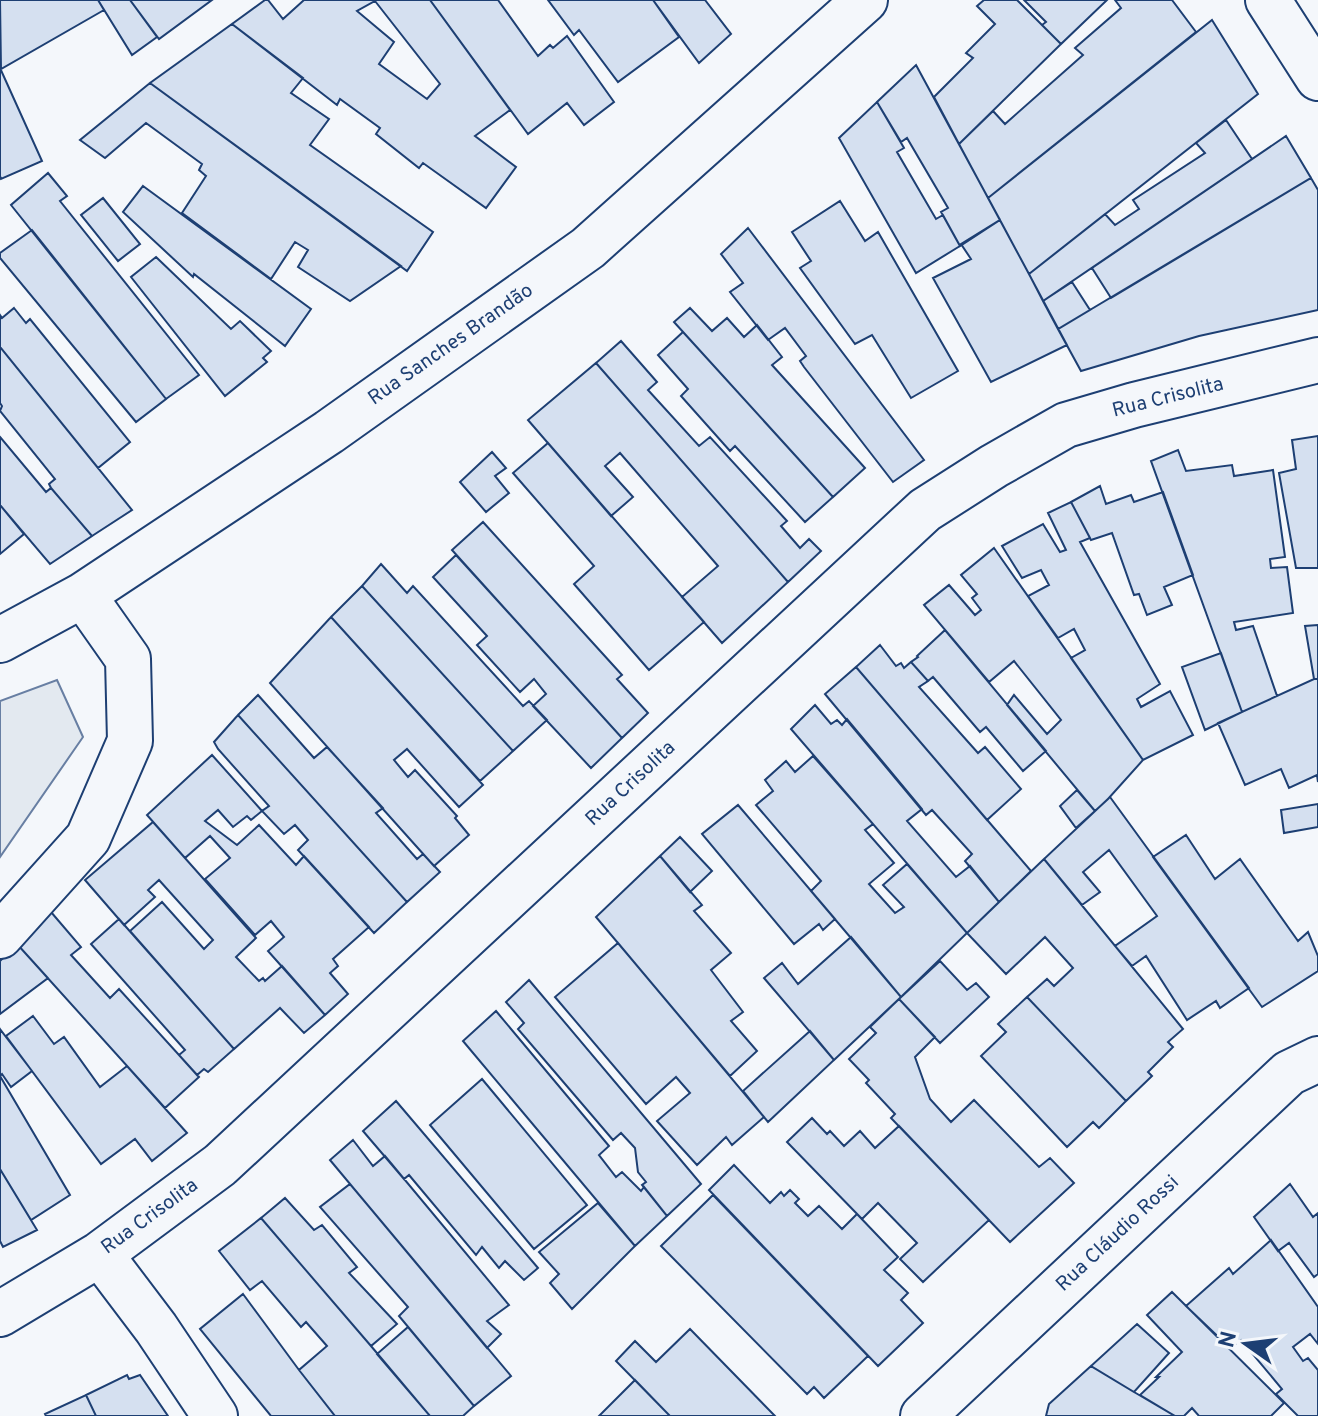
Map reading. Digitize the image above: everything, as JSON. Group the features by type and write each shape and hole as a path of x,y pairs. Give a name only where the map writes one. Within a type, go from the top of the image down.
{"street":[{"name":"Rua Sanches Brandão","path":"0,640 83,595 329,432 588,248 865,0"},
{"path":"1268,0 1318,78"},
{"name":"Rua Crisolita","path":"0,1314 100,1254 220,1165 925,510 1066,425 1318,360"},
{"path":"0,936 88,838 130,741 128,659 83,595"},
{"name":"Rua Cláudio Rossi","path":"923,1416 1289,1073 1318,1059"},
{"path":"100,1254 156,1328 215,1416"}],"shaded area":[{"path":"57,680 83,737 0,857 0,701"}],"building":[{"path":"0,0 98,0 104,10 1,69"},
{"path":"98,0 130,0 157,37 132,55"},
{"path":"130,0 212,0 159,39"},
{"path":"265,0 283,19 304,0 430,0 510,110 475,136 516,167 486,208 423,163 419,168 376,134 380,128 340,99 337,105 232,24","holes":["375,1 440,84 427,99 379,64 394,42 357,11"]},
{"path":"430,0 498,0 538,56 567,36 614,102 584,125 567,103 528,134"},
{"path":"548,0 653,0 679,37 618,82 579,30 574,35"},
{"path":"653,0 705,0 731,34 699,63"},
{"path":"984,0 1017,0 1061,44 959,144 934,97 973,58 966,53 995,24 977,6"},
{"path":"1024,0 1107,0 1061,44 1042,25 1046,22"},
{"path":"1115,0 1172,0 1196,32 988,198 959,144 993,111 1005,124 1083,55 1075,48 1121,8"},
{"path":"1212,20 1258,94 1029,274 988,198"},
{"path":"232,24 303,78 291,93 329,119 310,145 433,232 407,271 150,83"},
{"path":"916,65 1000,220 960,246 941,212 948,208 907,138 901,142 877,102"},
{"path":"0,68 42,161 1,179 0,176"},
{"path":"150,83 401,266 350,301 298,267 308,250 295,242 271,279 182,213 206,176 199,170 202,164 146,123 105,158 80,140"},
{"path":"877,102 904,148 897,152 936,219 943,215 960,246 916,273 839,138"},
{"path":"1226,120 1252,159 1043,301 1029,274 1105,214 1115,225 1139,209 1133,200 1205,153 1196,143"},
{"path":"1286,136 1311,178 1111,298 1092,268"},
{"path":"48,173 67,196 60,201 199,375 166,399 11,205"},
{"path":"1311,178 1318,190 1318,310 1199,336 1081,371 1058,329"},
{"path":"143,186 311,309 285,346 194,274 193,277 123,212"},
{"path":"103,198 140,244 118,261 81,215"},
{"path":"840,201 865,241 878,232 958,371 911,398 872,335 855,344 800,268 811,261 792,232"},
{"path":"1000,220 1067,345 991,382 933,278 971,259 961,244"},
{"path":"748,228 924,460 893,482 804,367 800,361 806,356 785,328 768,340 730,292 743,283 721,254"},
{"path":"32,230 166,399 136,422 0,258 0,253"},
{"path":"156,257 231,329 240,321 271,351 263,358 267,362 225,396 131,277"},
{"path":"1072,282 1090,310 1058,329 1043,301"},
{"path":"14,308 26,323 30,319 130,442 98,468 0,347 0,315 2,318"},
{"path":"690,308 712,331 727,318 744,337 757,325 782,357 772,365 865,468 833,497 674,322"},
{"path":"683,332 833,497 805,522 735,446 730,451 681,396 688,389 658,355"},
{"path":"621,341 657,382 648,390 699,446 710,437 787,521 781,526 800,548 809,539 821,551 788,582 596,363"},
{"path":"0,347 132,510 92,536 51,488 49,484 55,479 0,411"},
{"path":"596,363 788,582 722,643 682,597 718,566 620,453 605,466 633,497 611,516 528,420"},
{"path":"1318,436 1318,568 1296,568 1279,473 1296,469 1292,440"},
{"path":"0,437 46,492 51,488 92,536 50,564 0,505"},
{"path":"548,443 704,622 649,670 574,584 594,566 513,473"},
{"path":"1178,450 1186,471 1232,465 1234,476 1273,470 1285,557 1270,559 1271,568 1287,567 1293,613 1234,622 1236,630 1253,626 1277,696 1242,712 1151,461"},
{"path":"492,452 506,468 495,476 509,493 486,512 460,482"},
{"path":"1100,486 1106,504 1131,495 1134,502 1163,492 1193,575 1164,587 1172,605 1147,615 1139,594 1134,595 1112,533 1091,540 1071,502"},
{"path":"1071,502 1090,538 1080,542 1160,684 1137,699 1141,707 1170,691 1193,735 1143,760 1071,658 1085,650 1074,629 1058,638 1028,596 1049,585 1041,570 1022,578 1002,546 1043,524 1060,552 1066,550 1048,513"},
{"path":"0,505 24,534 0,554"},
{"path":"483,522 622,675 617,679 648,713 622,738 452,550"},
{"path":"994,548 1143,760 1095,811 1007,705 1014,695 1047,734 1061,720 1014,661 989,682 924,605 949,585 975,615 981,610 972,598 977,594 961,575"},
{"path":"456,555 622,738 591,768 533,706 546,694 534,679 520,692 477,645 487,636 433,577"},
{"path":"381,564 407,593 413,586 523,706 529,701 547,720 513,751 362,586"},
{"path":"362,586 513,751 480,781 331,617"},
{"path":"331,617 483,785 459,807 407,749 394,760 408,777 415,770 457,816 455,818 469,835 434,866 270,683"},
{"path":"1318,625 1318,679 1314,679 1305,626"},
{"path":"945,630 1046,751 1023,771 986,727 980,732 933,677 928,681 911,662"},
{"path":"880,645 896,666 901,663 904,668 911,662 928,681 919,687 978,753 985,747 1021,789 987,820 856,667"},
{"path":"1221,653 1242,712 1205,730 1182,667"},
{"path":"856,667 1031,871 999,902 965,861 972,854 932,810 926,815 825,694"},
{"path":"1318,679 1318,782 1317,775 1289,788 1281,769 1245,785 1218,723"},
{"path":"258,695 314,758 327,747 383,808 376,813 417,859 423,854 440,872 407,902 238,715"},
{"path":"815,705 831,724 837,720 842,725 847,719 922,809 907,821 956,877 970,866 999,902 967,933 791,729"},
{"path":"238,715 407,902 374,933 298,850 308,840 295,825 284,834 262,811 269,806 218,749 214,742"},
{"path":"212,755 262,811 251,820 247,816 233,827 218,810 205,821 237,845 259,825 296,865 304,856 369,927 333,959 338,966 330,973 348,994 325,1015 268,951 284,937 271,921 255,935 205,879 230,858 210,836 185,858 147,815"},
{"path":"813,756 873,824 865,830 894,863 869,884 895,913 904,907 883,885 907,864 967,933 901,997 811,891 821,881 756,805 773,791 765,780 786,761 795,772"},
{"path":"1077,790 1095,811 1076,828 1060,806"},
{"path":"1110,797 1249,988 1220,1008 1216,1001 1187,1020 1146,956 1132,966 1115,946 1157,916 1109,850 1083,872 1100,892 1082,905 1044,859"},
{"path":"1318,804 1318,827 1284,833 1281,810"},
{"path":"738,805 835,919 823,930 819,924 794,944 702,834"},
{"path":"153,822 256,938 236,957 259,981 263,978 265,981 282,966 325,1015 304,1033 280,1008 234,1049 130,931 162,902 204,949 213,940 159,880 148,890 155,897 124,925 85,880"},
{"path":"1186,835 1215,879 1240,859 1298,941 1308,932 1318,956 1318,971 1262,1007 1153,857"},
{"path":"680,837 712,871 690,892 660,856"},
{"path":"660,856 702,905 694,911 731,953 711,970 743,1012 731,1021 757,1051 730,1076 596,917"},
{"path":"1044,859 1183,1029 1168,1042 1173,1047 1148,1072 1152,1076 1126,1101 1027,997 1047,979 1054,986 1073,968 1045,937 1006,974 967,933"},
{"path":"51,912 81,947 71,955 110,998 119,989 199,1077 165,1108 17,944"},
{"path":"119,919 234,1049 208,1072 204,1069 197,1075 179,1055 185,1050 91,944"},
{"path":"851,937 901,997 834,1060 764,978 782,963 798,984"},
{"path":"618,943 764,1117 732,1145 726,1137 697,1165 657,1121 690,1093 676,1077 646,1104 555,997"},
{"path":"17,944 48,978 0,1014 0,961"},
{"path":"940,961 967,990 976,983 989,997 940,1043 899,999"},
{"path":"529,980 701,1184 667,1216 642,1185 646,1182 638,1172 635,1148 621,1133 613,1140 518,1029 524,1023 506,1002"},
{"path":"1027,997 1126,1101 1099,1128 1093,1122 1067,1147 981,1056 1006,1032 998,1024"},
{"path":"899,999 935,1037 915,1057 930,1099 951,1122 974,1100 1039,1167 1050,1158 1074,1183 1010,1242 891,1118 895,1114 849,1059 876,1033 870,1027"},
{"path":"496,1011 609,1146 599,1155 616,1177 622,1172 641,1191 644,1187 667,1216 635,1246 463,1041"},
{"path":"33,1016 54,1044 64,1037 100,1087 127,1066 187,1133 152,1161 135,1139 101,1164 6,1036"},
{"path":"0,1029 32,1071 11,1087 2,1074 0,1076"},
{"path":"810,1031 834,1060 768,1122 743,1091"},
{"path":"0,1076 70,1195 31,1220 0,1169"},
{"path":"482,1079 587,1205 534,1249 430,1125"},
{"path":"396,1101 538,1268 524,1280 505,1261 499,1268 482,1247 476,1255 409,1175 404,1179 363,1131"},
{"path":"812,1118 844,1146 860,1131 875,1148 899,1126 989,1220 923,1282 900,1259 917,1243 878,1203 862,1219 787,1142"},
{"path":"353,1140 373,1166 385,1156 509,1305 487,1321 501,1334 487,1348 330,1160"},
{"path":"734,1165 770,1203 781,1192 784,1196 790,1190 799,1199 795,1203 808,1216 819,1206 842,1229 857,1214 898,1257 884,1270 908,1293 901,1300 923,1323 878,1366 709,1190"},
{"path":"0,1169 37,1230 3,1247 0,1241"},
{"path":"350,1184 511,1376 474,1406 399,1316 408,1307 320,1207"},
{"path":"1290,1184 1313,1217 1318,1213 1318,1274 1314,1277 1289,1243 1278,1251 1254,1217"},
{"path":"713,1195 868,1356 824,1398 814,1387 807,1394 661,1246"},
{"path":"285,1198 314,1230 322,1225 357,1267 349,1273 397,1324 371,1346 261,1218"},
{"path":"598,1203 635,1246 572,1309 550,1283 559,1274 539,1252"},
{"path":"261,1218 430,1416 335,1416 299,1370 327,1346 306,1322 301,1327 262,1281 250,1290 219,1251"},
{"path":"1271,1240 1318,1307 1318,1344 1310,1334 1293,1347 1303,1361 1308,1358 1318,1370 1318,1416 1298,1416 1276,1394 1282,1389 1241,1340 1230,1348 1186,1306 1229,1268 1233,1274"},
{"path":"1172,1292 1284,1403 1271,1416 1199,1416 1192,1408 1184,1416 1175,1416 1140,1395 1182,1352 1147,1315"},
{"path":"243,1294 335,1416 271,1416 200,1329"},
{"path":"1137,1324 1169,1353 1134,1392 1091,1366"},
{"path":"408,1327 474,1406 463,1416 430,1416 377,1354"},
{"path":"690,1329 775,1416 670,1416 616,1361 635,1341 656,1362"},
{"path":"1091,1366 1175,1416 1046,1416 1049,1404"},
{"path":"127,1375 129,1379 140,1375 168,1416 96,1416 86,1395"},
{"path":"635,1380 670,1416 599,1416"},
{"path":"86,1395 96,1416 45,1414"}]}
